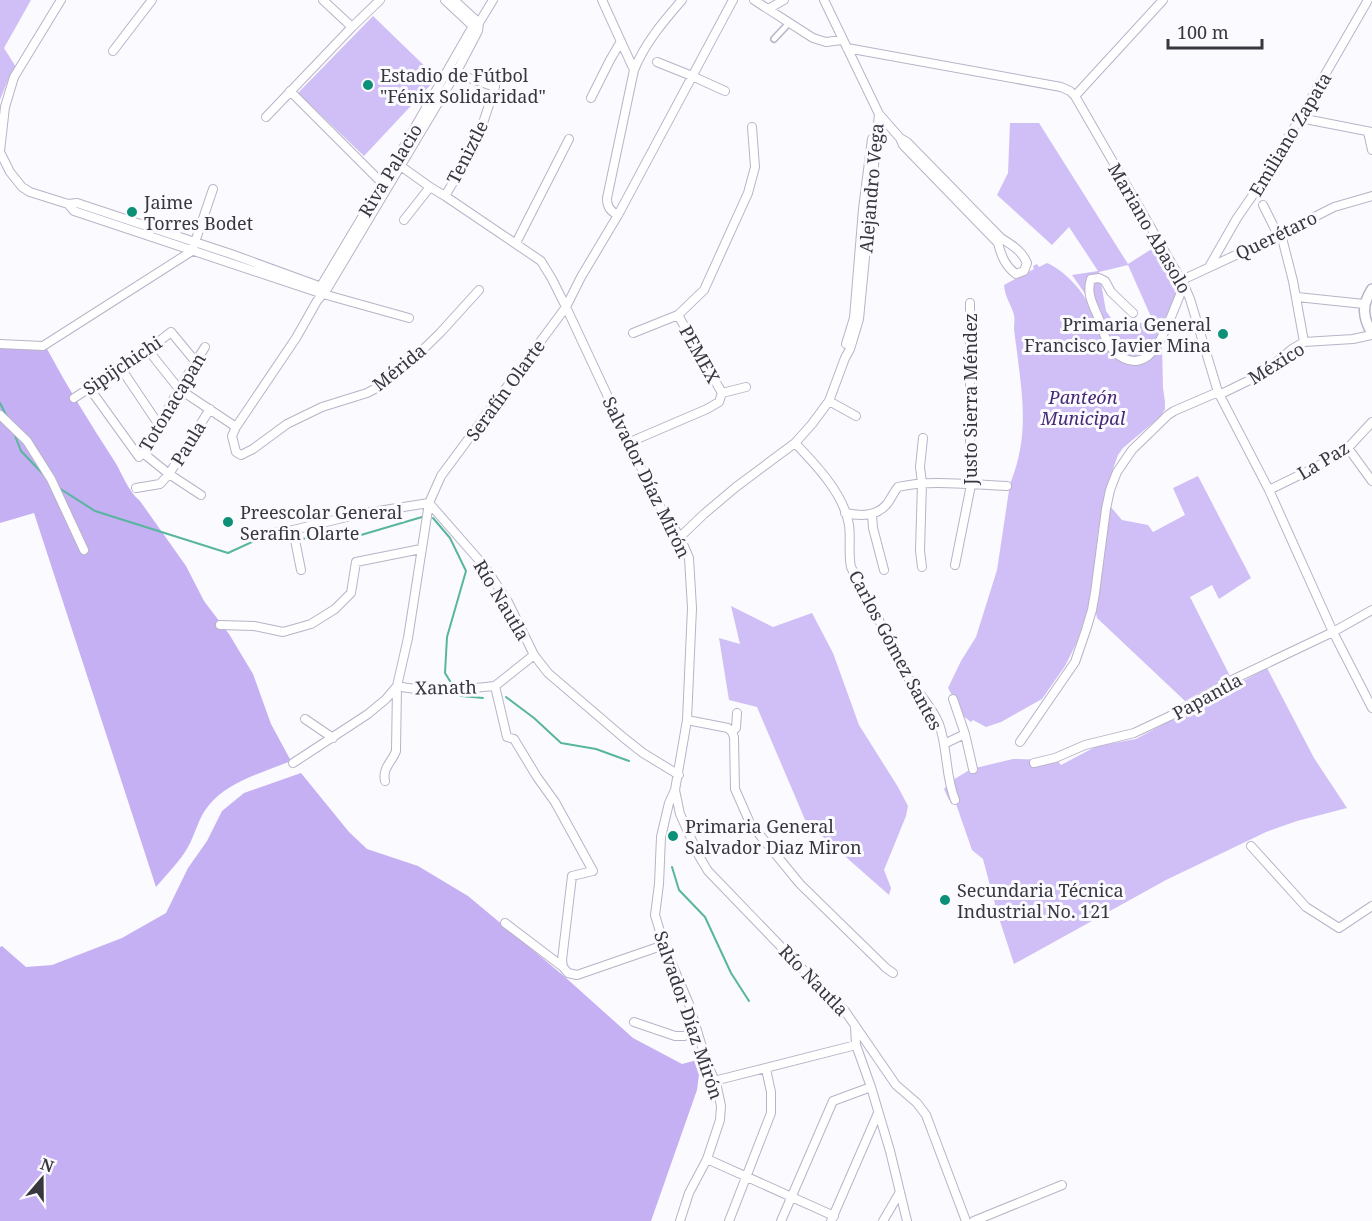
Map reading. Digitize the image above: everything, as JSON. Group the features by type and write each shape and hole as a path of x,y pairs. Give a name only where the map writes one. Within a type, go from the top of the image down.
{"street":[{"path":"61,0 14,77 5,108 0,151 10,172 22,187 30,192 68,204 77,203 242,258 322,291"},
{"path":"113,51 152,0"},
{"path":"323,0 352,27"},
{"path":"266,117 380,0"},
{"path":"445,0 477,27"},
{"path":"454,0 477,27"},
{"name":"Riva Palacio","path":"322,291 493,0"},
{"path":"602,0 634,70"},
{"path":"618,216 607,206 607,198 634,70 650,39 682,0"},
{"name":"Serafín Olarte","path":"385,781 384,774 396,751 397,686 408,638 429,503 441,476 566,307 618,216 733,0"},
{"path":"754,0 813,38 826,42 842,40"},
{"path":"768,9 784,0"},
{"path":"824,0 879,114 999,240"},
{"path":"847,48 1061,87 1070,90 1075,96 1163,0"},
{"name":"Emiliano Zapata","path":"1209,267 1300,118 1368,0"},
{"path":"774,39 789,22"},
{"path":"591,98 620,43"},
{"path":"657,63 725,91"},
{"name":"Teniztle","path":"445,196 476,144 495,87 452,71"},
{"path":"290,92 385,186"},
{"name":"Mariano Abasolo","path":"1075,96 1183,282 1219,394 1269,490 1333,632 1372,708"},
{"name":"Alejandro Vega","path":"680,537 712,507 795,443 829,401 850,349 856,318 866,209 879,114"},
{"path":"1300,118 1370,132 1372,150"},
{"path":"633,333 678,315 704,290 748,193 755,167 752,127"},
{"path":"516,243 569,139"},
{"name":"Salvador Díaz Mirón","path":"398,164 541,261 566,307 653,493 680,537 689,558 692,608 687,720 675,790 669,802 661,837 655,915 664,945 689,1004 721,1106 720,1120 707,1159 689,1193 680,1221"},
{"path":"404,220 430,187"},
{"path":"0,344 43,346 192,251 213,189"},
{"name":"Querétaro","path":"1183,282 1209,267 1280,235 1334,207 1372,196"},
{"path":"68,204 74,211 192,251 409,318"},
{"path":"1263,205 1280,235 1297,297 1304,342"},
{"path":"238,266 242,258"},
{"path":"1133,314 1111,292 1105,281 1099,278 1091,279 1088,286 1089,296 1106,340 1117,355 1128,361 1138,361 1147,357 1154,350 1160,341 1183,282"},
{"path":"1372,289 1364,304 1365,318 1372,335"},
{"name":"Mérida","path":"236,427 232,436 236,452 241,455 287,424 322,407 367,393 382,385 440,333 479,290"},
{"path":"236,427 291,346 322,291"},
{"path":"1297,297 1364,304"},
{"name":"Justo Sierra Méndez","path":"955,565 971,485 970,303"},
{"name":"PEMEX","path":"678,315 722,393"},
{"name":"Sipijchichi","path":"74,398 148,350 171,332 195,361"},
{"name":"México","path":"1020,742 1075,662 1095,593 1110,490 1117,472 1132,450 1174,411 1262,374 1304,342 1353,339 1372,335"},
{"name":"Totonacapan","path":"141,455 205,347"},
{"path":"148,350 179,389 210,409"},
{"path":"120,367 159,425"},
{"path":"630,442 707,409 719,402 722,393 746,387"},
{"name":"Paula","path":"90,389 141,455 201,495"},
{"path":"829,401 856,416"},
{"name":"Paula","path":"135,488 160,484 169,474 210,409 236,427"},
{"path":"0,415 27,441 45,469 84,550"},
{"name":"La Paz","path":"1269,490 1348,448 1372,422"},
{"path":"922,567 920,467 923,438"},
{"name":"Carlos Gómez Santes","path":"795,443 817,466 834,489 846,513 850,533 851,567 904,672 929,705 939,726 955,801"},
{"path":"1348,448 1372,481"},
{"path":"846,513 858,515 880,511 897,487 922,483 1007,486"},
{"path":"266,534 359,514 429,503"},
{"name":"Río Nautla","path":"429,503 485,567 508,602 534,655 548,673 624,738 678,775"},
{"path":"872,514 873,528 884,570"},
{"path":"293,530 301,570"},
{"path":"220,625 254,626 283,632 311,624 335,609 351,594 356,562 421,549"},
{"name":"Papantla","path":"1034,762 1055,758 1085,745 1134,733 1170,716 1234,679 1333,632 1372,610"},
{"path":"534,655 495,686 507,737 514,739 555,802 593,872 572,876 562,967"},
{"path":"293,763 333,738 386,699 397,686"},
{"name":"Xanath","path":"397,686 450,690 495,686"},
{"path":"953,699 965,734 973,769"},
{"path":"732,732 736,728 737,713"},
{"path":"305,719 333,738"},
{"path":"687,720 728,728 732,732 735,789 750,823 800,884 885,968 893,973"},
{"path":"944,744 965,734"},
{"name":"Río Nautla","path":"675,790 680,814 708,871 845,1011 896,1085 917,1103 926,1115 966,1221"},
{"path":"1251,846 1306,907 1339,928 1372,906"},
{"path":"505,923 568,973 577,975 664,945"},
{"path":"634,1022 675,1036 684,1036 697,1031"},
{"path":"855,1024 856,1045 890,1151 908,1221"},
{"path":"714,1081 856,1045"},
{"path":"729,1221 771,1113 771,1092 766,1069"},
{"path":"781,1221 833,1101 871,1087"},
{"path":"707,1159 791,1197 832,1219 878,1113"},
{"path":"974,1221 1062,1185"},
{"path":"883,1221 900,1192"}],"green space":[{"path":"0,0 31,0 4,48 16,67 10,75 0,100"},
{"name":"Estadio de Fútbol \"Fénix Solidaridad\"","path":"373,16 437,78 364,156 298,93"},
{"path":"1010,123 1039,123 1128,264 1158,245 1178,278 1179,287 1154,344 1145,354 1137,359 1128,359 1111,346 1090,301 1072,275 1098,271 1069,227 1052,245 997,195 1008,173","holes":["1128,265 1152,319 1129,327 1120,327 1113,321 1106,311 1099,272"]},
{"name":"Panteón Municipal","path":"1047,263 1072,281 1082,293 1090,306 1107,348 1119,359 1133,363 1143,362 1151,358 1162,345 1165,409 1161,416 1123,448 1118,455 1106,492 1098,532 1092,594 1075,646 1065,666 1042,699 1001,722 986,727 973,720 971,722 958,712 948,688 976,637 997,570 1010,484 1020,450 1023,418 1021,386 1014,315 1004,285 1034,269 1033,266 1037,264 1039,267"},
{"path":"1198,476 1251,578 1219,599 1212,585 1190,597 1230,676 1185,701 1097,618 1095,608 1110,506 1122,520 1148,525 1153,532 1185,515 1173,488"},
{"path":"731,606 773,627 812,613 833,653 859,725 908,806 884,870 891,888 889,895 806,822 757,707 729,700 719,638 740,644"},
{"path":"1267,668 1314,758 1347,808 1266,832 1166,880 1014,964 983,859 972,850 955,801 949,800 944,789 953,780 971,769 1013,759 1057,760 1061,765 1097,746 1136,739"}],"shaded area":[{"path":"0,347 47,349 129,488 186,566 204,601 229,634 253,674 271,724 291,761 247,778 217,797 202,815 185,852 156,887 34,513 0,523"},
{"path":"301,773 349,832 367,849 418,866 468,896 565,977 633,1038 682,1064 701,1059 697,1090 651,1221 0,1221 0,947 2,946 26,967 52,965 122,938 166,913 188,868 207,841 222,811 244,793"}],"waterway":[{"path":"0,403 7,417"},
{"path":"14,433 21,451 45,476"},
{"path":"59,488 95,511 228,553 263,537"},
{"path":"302,539 361,535 422,517"},
{"path":"433,518 450,538 466,571 447,637 445,673 453,686"},
{"path":"456,691 461,696 483,698"},
{"path":"506,697 534,718 561,743 596,749 629,761"},
{"path":"672,867 679,890 705,917 731,973 749,1001"}],"place":[{"name":"Estadio de Fútbol \"Fénix Solidaridad\"","path":"368,85"},
{"name":"Jaime Torres Bodet","path":"132,212"},
{"name":"Primaria General Francisco Javier Mina","path":"1223,334"},
{"name":"Preescolar General Serafin Olarte","path":"228,522"},
{"name":"Primaria General Salvador Diaz Miron","path":"673,836"},
{"name":"Secundaria Técnica Industrial No. 121","path":"945,900"}]}
